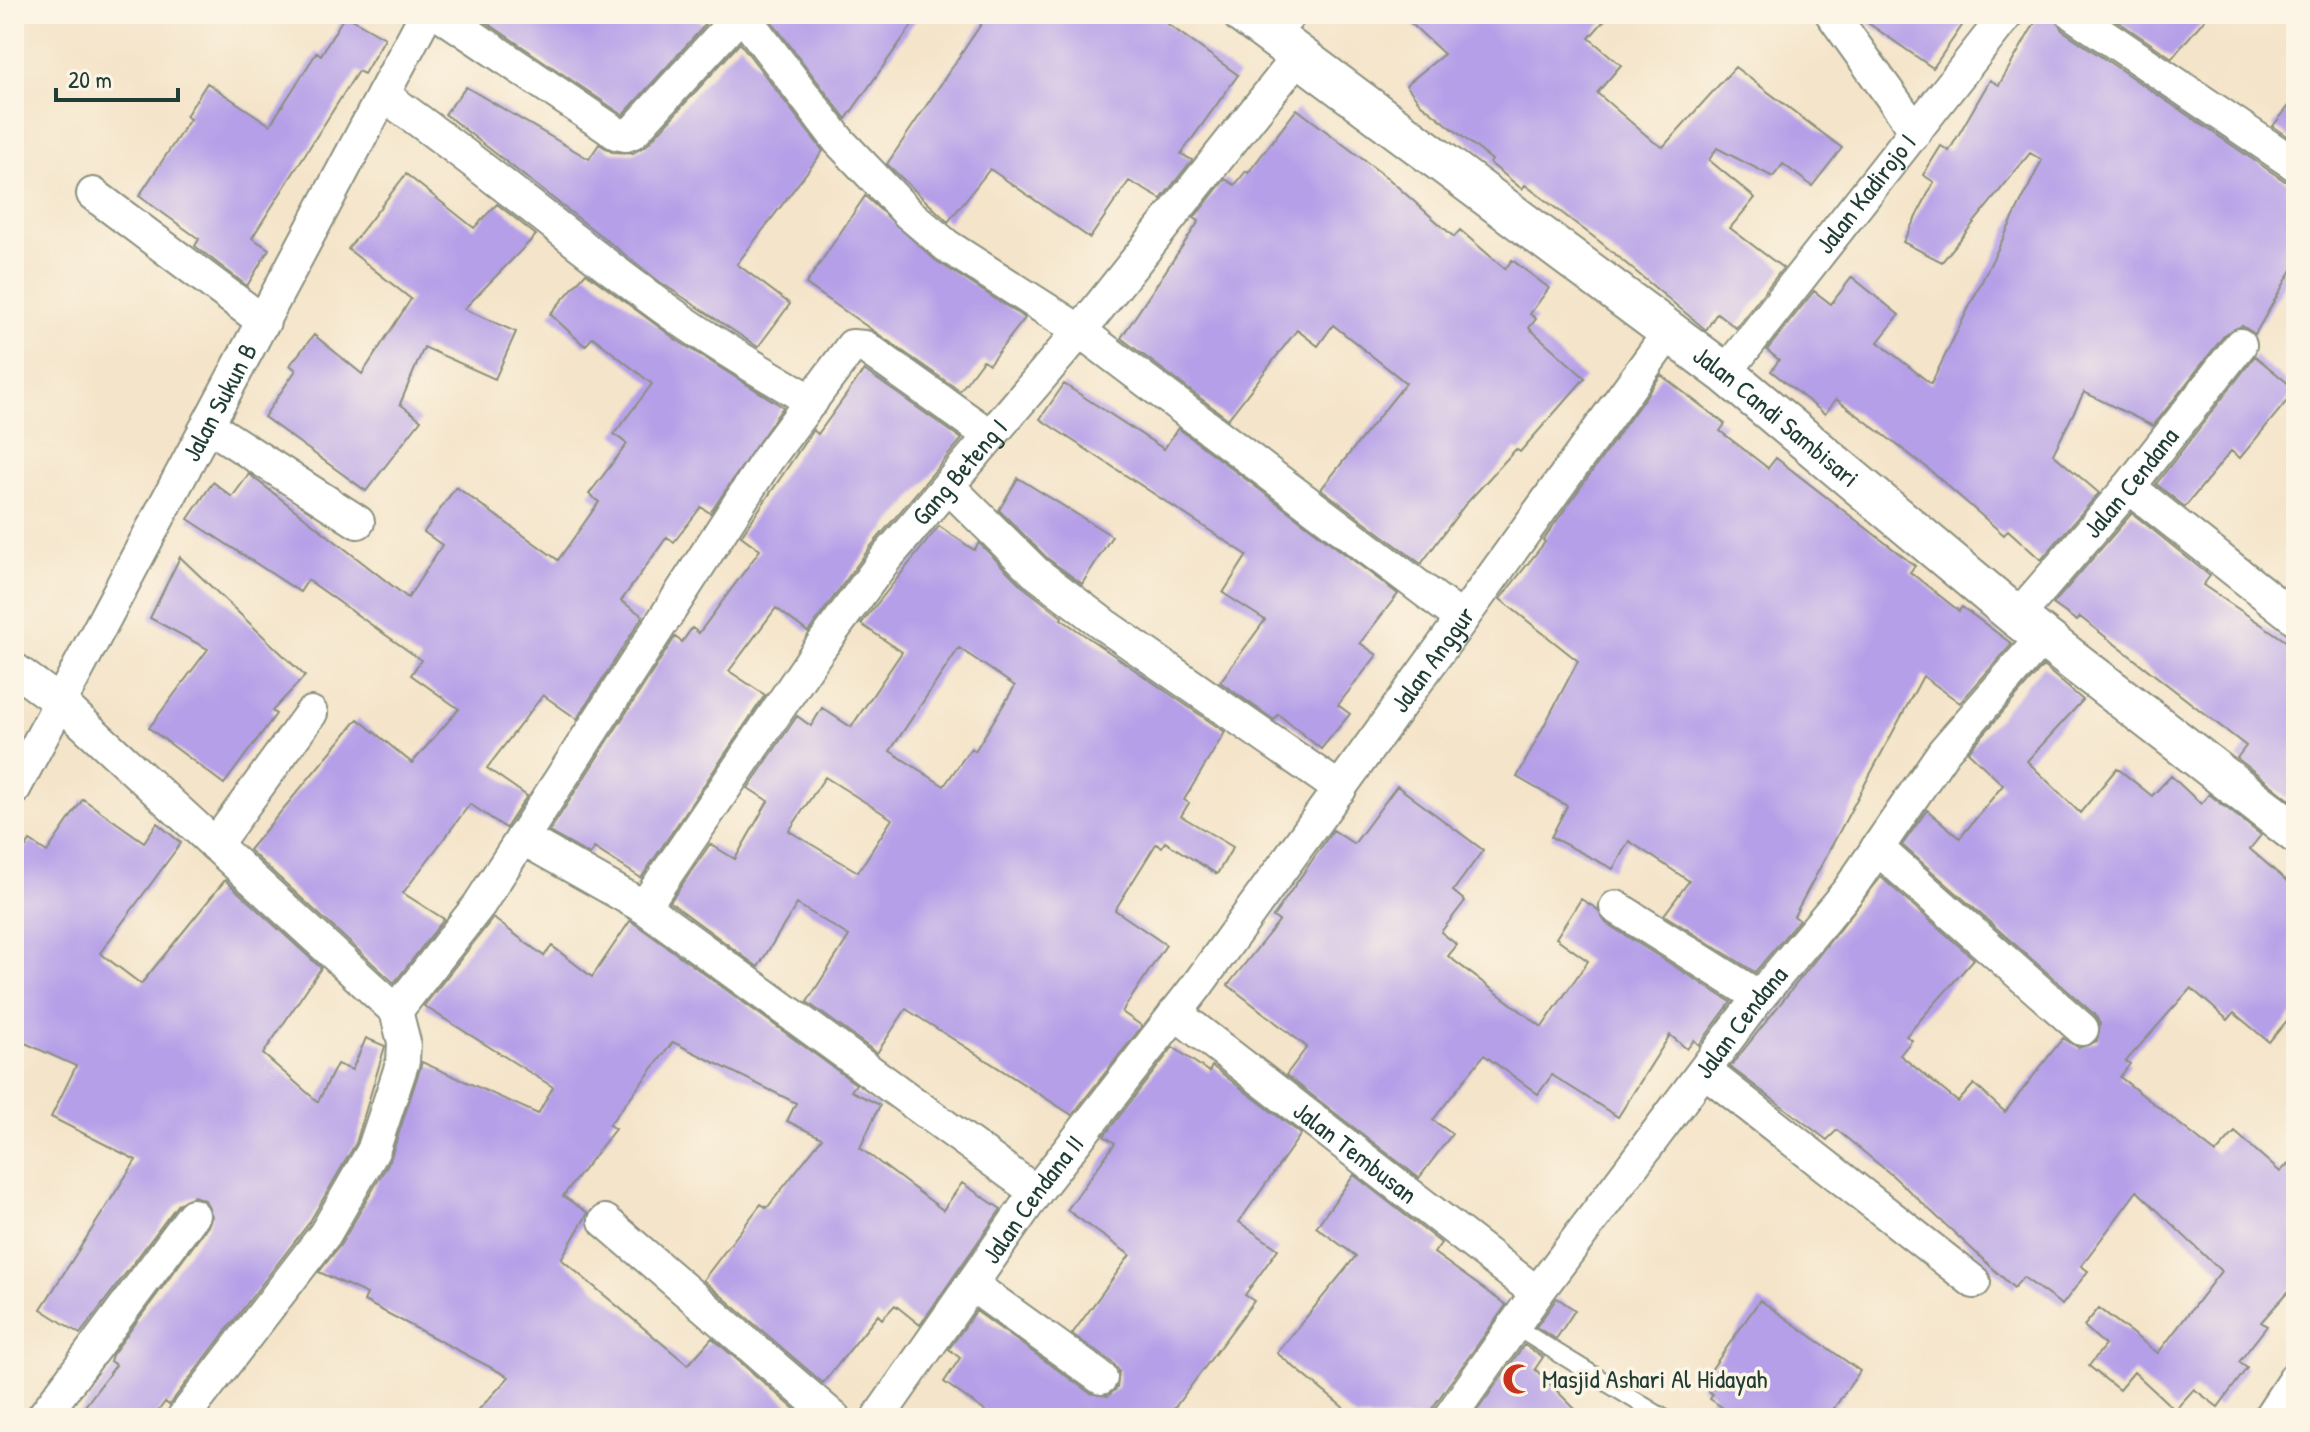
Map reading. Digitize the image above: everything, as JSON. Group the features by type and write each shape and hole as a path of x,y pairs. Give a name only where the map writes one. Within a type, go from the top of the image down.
{"street":[{"name":"Jalan Sukun B","path":"14,789 62,704 426,14"},
{"path":"440,14 616,133 626,135 633,132 732,17 839,141 908,213 947,246 1080,331 1462,619"},
{"path":"1832,14 1916,131"},
{"name":"Jalan Kadirojo I","path":"1725,373 2007,14"},
{"path":"2073,14 2296,165"},
{"name":"Gang Beteng I","path":"644,907 819,649 886,558 1080,331 1276,30"},
{"name":"Jalan Candi Sambisari","path":"1276,30 1725,373 2030,627 2296,833"},
{"path":"383,95 464,151 649,297 737,358 812,401"},
{"path":"93,194 264,322"},
{"name":"Jalan Anggur","path":"1196,987 1670,331"},
{"path":"396,1011 479,905 767,460 847,352 860,345 989,435"},
{"name":"Jalan Cendana","path":"1449,1418 1537,1293 1706,1072 1759,997 1848,891 2129,487 2240,345"},
{"path":"209,426 358,522"},
{"path":"948,486 1047,581 1340,789"},
{"path":"2129,487 2296,619"},
{"path":"14,669 62,704 396,1011 404,1042 403,1061 373,1151 325,1234 183,1418"},
{"path":"215,845 311,713"},
{"path":"522,838 644,907 1036,1192"},
{"path":"1877,848 2082,1029"},
{"path":"1616,907 1759,997"},
{"name":"Jalan Cendana II","path":"878,1418 1036,1192 1196,987"},
{"name":"Jalan Tembusan","path":"1175,1013 1537,1293"},
{"path":"1706,1072 1974,1282"},
{"path":"42,1418 193,1215"},
{"path":"605,1221 834,1418"},
{"path":"972,1285 1101,1378"},
{"path":"2269,1418 2296,1377"}],"lane":[{"path":"1514,1326 1664,1418"}],"building":[{"path":"474,14 690,14 705,25 623,115"},
{"path":"766,14 920,14 846,119"},
{"path":"988,14 1154,14 1238,75 1181,154 1192,160 1161,199 1129,181 1090,238 990,169 948,222 887,164"},
{"path":"1401,14 1610,14 1589,38 1621,65 1597,93 1654,142 1663,147 1735,67 1842,148 1812,186 1783,164 1773,177 1717,148 1709,160 1755,198 1730,228 1783,268 1736,328 1717,313 1706,330 1599,241 1525,185 1522,189 1490,163 1492,160 1420,103 1406,85 1444,54"},
{"path":"1855,14 1970,14 1933,68"},
{"path":"2040,14 2054,14 2062,30 2285,181 2296,184 2296,263 2255,334 2242,326 2226,333 2153,426 2084,392 2053,454 2099,493 2041,560 2008,530 2004,535 1925,466 1836,399 1825,414 1771,371 1779,360 1767,350 1814,291 1831,304 1852,277 1899,315 1878,342 1931,384 2042,160 2030,153 1942,262 1903,242 1934,182 1923,175 1941,146 1949,151 1990,80 1999,85"},
{"path":"2107,14 2209,14 2172,58"},
{"path":"345,15 385,38 364,74 358,71 252,238 269,249 247,286 195,246 199,239 139,196 190,119 186,116 207,83 270,125 317,52 321,55"},
{"path":"740,43 823,151 737,264 790,304 758,347 660,282 445,114 466,87 589,159 599,144 612,152 633,153 647,145"},
{"path":"2296,97 2296,142 2273,126"},
{"path":"1297,109 1390,180 1454,237 1460,230 1505,269 1512,260 1549,288 1530,314 1536,319 1529,328 1585,378 1520,452 1516,449 1464,506 1421,564 1321,489 1406,383 1333,325 1318,346 1297,330 1228,419 1121,338 1199,221 1194,218 1225,179 1235,185 1246,171 1248,173"},
{"path":"406,174 474,228 497,204 536,235 464,309 516,332 495,379 424,347 400,404 421,420 366,491 264,417 296,370 290,365 314,335 362,374 411,299 348,249"},
{"path":"865,196 935,260 1025,318 989,364 983,360 960,391 806,284"},
{"path":"586,273 678,341 783,407 710,513 701,507 674,542 667,537 621,601 643,616 577,719 543,695 487,768 527,796 506,828 470,804 403,893 444,919 394,983 249,850 358,719 412,763 459,709 411,675 421,660 308,580 300,592 188,519 213,482 232,497 249,474 408,598 442,545 424,532 456,487 558,560 599,502 589,494 627,444 614,434 652,384 593,337 585,346 550,314"},
{"path":"2255,356 2296,390 2240,458 2231,451 2185,507 2156,484"},
{"path":"864,370 962,439 871,546 808,632 776,608 729,671 765,695 641,878 594,848 590,855 549,832 675,637 682,642 692,628 699,633 760,550 741,536 813,430 818,434"},
{"path":"1661,375 1725,424 1720,431 1768,468 1776,458 1915,566 1910,572 1959,611 1962,607 2012,644 1960,703 1923,676 1794,916 1799,920 1755,972 1664,915 1689,881 1629,841 1613,869 1551,837 1567,806 1517,777 1578,661 1500,599 1545,542 1543,540"},
{"path":"1064,384 1164,449 1178,428 1398,594 1360,643 1377,655 1338,705 1350,714 1321,749 1278,714 1274,720 1220,682 1265,620 1223,593 1247,555 1040,419"},
{"path":"1018,478 1112,536 1082,584 1047,558 999,510"},
{"path":"2132,513 2210,576 2203,585 2296,648 2296,793 2290,800 2237,758 2246,746 2080,617 2077,621 2053,604"},
{"path":"939,526 974,550 979,543 1061,619 1225,732 1184,800 1189,803 1181,816 1233,847 1217,874 1165,842 1162,847 1156,844 1115,910 1166,945 1122,1012 1142,1026 1072,1115 906,1009 877,1053 807,1002 849,936 797,904 758,967 670,902 710,844 735,859 768,801 748,788 797,716 811,726 822,708 851,727 902,652 861,624","holes":["959,648 1015,686 975,751 971,748 944,786 890,751","825,777 892,819 858,872 789,831"]},
{"path":"180,557 305,676 272,711 276,714 224,784 149,728 208,649 150,618"},
{"path":"2043,666 2083,700 2027,761 2080,813 2117,768 2152,796 2171,776 2201,804 2209,794 2261,835 2250,849 2296,889 2296,1010 2269,1042 2234,1013 2228,1020 2191,988 2126,1061 2130,1064 2120,1077 2216,1153 2235,1132 2280,1172 2296,1156 2296,1283 2261,1322 2267,1326 2239,1362 2247,1368 2218,1407 2194,1389 2175,1410 2134,1372 2119,1390 2089,1366 2105,1345 2084,1326 2099,1308 2158,1353 2221,1271 2137,1191 2081,1266 2088,1271 2062,1305 2023,1277 2014,1288 1893,1176 1837,1130 1827,1140 1730,1067 1881,877 1974,959 1906,1036 1912,1040 1900,1055 1958,1102 1974,1084 2005,1112 2063,1038 2079,1048 2097,1041 2100,1024 2095,1015 1902,845 1927,810 1960,838 2003,785 1968,752"},
{"path":"1397,786 1483,850 1453,891 1465,901 1441,932 1457,945 1448,956 1542,1027 1588,961 1556,938 1581,899 1597,909 1606,923 1731,1002 1699,1045 1694,1040 1687,1049 1670,1035 1618,1117 1552,1075 1538,1094 1484,1055 1433,1120 1452,1134 1419,1178 1286,1075 1307,1047 1228,985 1279,921 1273,917 1333,830 1354,844"},
{"path":"83,799 144,842 157,823 181,843 100,953 141,984 225,880 321,968 263,1054 318,1102 337,1064 352,1070 366,1038 385,1046 356,1143 309,1223 169,1405 165,1402 153,1418 76,1418 116,1365 110,1361 112,1355 208,1226 212,1216 205,1200 194,1196 178,1204 80,1334 41,1309 136,1160 51,1117 76,1066 14,1038 14,865 30,841 47,852"},
{"path":"493,918 544,956 552,946 592,977 630,921 634,923 856,1084 851,1091 880,1105 860,1148 943,1210 962,1183 1001,1209 920,1325 895,1305 882,1319 878,1315 823,1383 703,1280 761,1204 767,1208 822,1138 787,1121 796,1103 673,1042 609,1125 615,1129 563,1196 588,1213 561,1259 688,1365 712,1338 799,1413 794,1418 471,1418 509,1377 364,1301 367,1294 319,1272 341,1244 390,1160 422,1062 538,1114 553,1087 424,1006"},
{"path":"1173,1047 1209,1072 1212,1066 1301,1134 1239,1222 1278,1249 1245,1295 1254,1301 1167,1418 995,1418 944,1382 960,1358 949,1349 976,1311 1090,1393 1108,1396 1117,1388 1119,1371 1113,1363 1072,1334 1130,1255 1067,1210 1115,1143 1104,1136"},
{"path":"1354,1175 1441,1243 1434,1253 1506,1305 1433,1407 1430,1418 1356,1418 1277,1353 1356,1256 1316,1227"},
{"path":"1557,1298 1575,1310 1556,1339 1536,1327"},
{"path":"1760,1300 1860,1371 1827,1418 1738,1418 1710,1399 1713,1394 1700,1386"},
{"name":"Masjid Ashari Al Hidayah","path":"1524,1345 1543,1357 1535,1369 1584,1418 1472,1418"}],"place":[{"name":"Masjid Ashari Al Hidayah","path":"1518,1379"}]}
